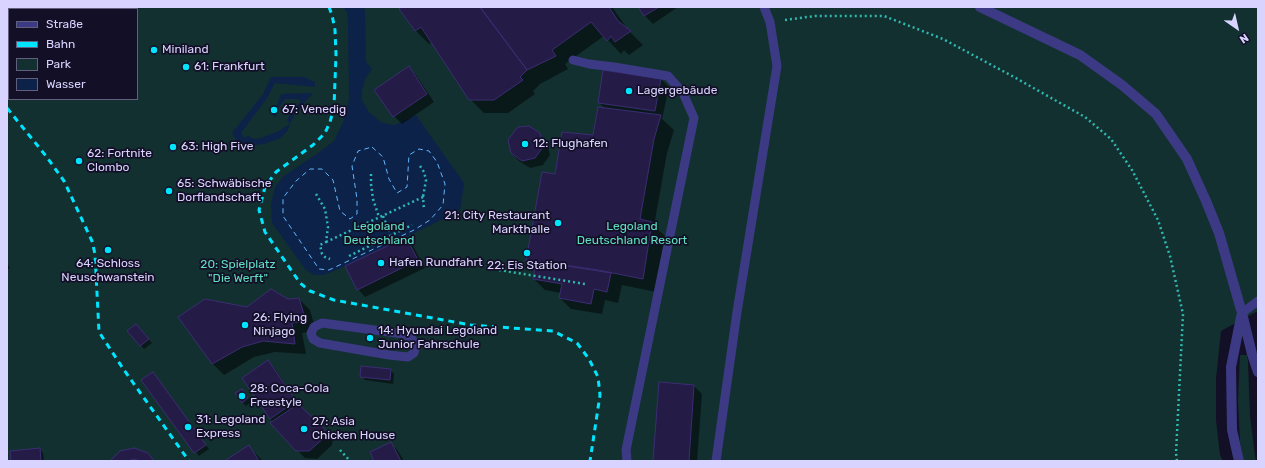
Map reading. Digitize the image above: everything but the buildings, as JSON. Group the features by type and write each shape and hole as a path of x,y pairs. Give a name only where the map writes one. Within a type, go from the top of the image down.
{"street":[{"path":"980,7 1080,55 1122,85 1156,114 1187,159 1206,200 1219,233 1258,372"},
{"path":"1239,461 1232,430 1231,367 1242,313"}],"lane":[{"path":"716,461 737,312 777,66 770,22 764,7"},
{"path":"573,60 589,64 668,76 683,93 694,118 626,450 627,461"},
{"path":"1242,313 1258,301"},
{"path":"322,323 404,334 412,339 416,346 414,353 408,357 389,355 320,343 313,339 311,333 314,327 322,323"}],"path":[{"path":"770,22 815,16 884,16 943,39 1014,77 1085,117 1111,139 1132,170 1158,220 1170,256 1182,314 1176,453 1177,461"},
{"path":"420,166 424,172 426,180 423,197 424,210"},
{"path":"371,174 373,199 391,236"},
{"path":"316,194 325,209 328,227 326,242"},
{"path":"330,259 322,254 320,245 423,197"},
{"path":"349,256 412,225"},
{"path":"498,270 585,284"},
{"path":"340,450 350,461"}],"green space":[{"name":"Legoland Deutschland Resort","path":"7,7 1258,7 1258,311 1221,331 1216,379 1216,420 1220,455 1223,461 7,461"},
{"path":"1240,355 1247,355 1250,416 1256,461 1244,461 1240,443 1238,400"}],"water":[{"path":"343,7 364,7 365,11 366,62 372,69 365,79 362,91 362,100 369,112 382,123 395,125 416,115 464,183 460,211 339,269 324,275 314,275 305,269 272,223 271,204 275,187 284,176 334,141 343,122 349,100 348,24 347,12"},
{"path":"271,77 304,77 315,82 315,87 275,83 267,98 241,133 245,138 248,136 254,139 262,138 277,132 290,124 288,130 281,138 264,144 245,146 236,140 232,133 263,94"},
{"path":"313,93 294,115 290,124 287,120 301,101 297,99 285,99 279,107 276,117 273,116 281,94"}],"ferry route":[{"path":"372,147 383,157 389,179 397,193 407,187 409,155 419,149 429,151 437,162 445,184 443,205 430,220 414,230 329,270 319,269 283,216 283,198 296,181 310,169 322,169 333,180 340,211 350,219 357,214 357,199 352,166 358,151 372,147"}],"railway":[{"path":"329,7 335,30 336,55 334,107 330,122 325,133 313,145 276,172 265,187 259,210 265,232 300,283 310,291 334,300 471,325 553,331 577,343 589,359 598,377 600,395 590,461"},
{"path":"7,108 64,181 92,241 95,254 99,332 124,370 189,461"}],"place":[{"name":"Miniland","path":"154,50"},
{"name":"61: Frankfurt","path":"186,67"},
{"name":"Lagergebäude","path":"629,91"},
{"name":"67: Venedig","path":"274,110"},
{"name":"12: Flughafen","path":"525,144"},
{"name":"63: High Five","path":"173,147"},
{"name":"62: Fortnite Clombo","path":"79,161"},
{"name":"65: Schwäbische Dorflandschaft","path":"169,191"},
{"name":"21: City Restaurant Markthalle","path":"558,223"},
{"name":"64: Schloss Neuschwanstein","path":"108,250"},
{"name":"22: Eis Station","path":"527,253"},
{"name":"Hafen Rundfahrt","path":"381,263"},
{"name":"26: Flying Ninjago","path":"245,325"},
{"name":"14: Hyundai Legoland Junior Fahrschule","path":"370,338"},
{"name":"28: Coca-Cola Freestyle","path":"242,396"},
{"name":"31: Legoland Express","path":"188,427"},
{"name":"27: Asia Chicken House","path":"304,429"}],"park label":[{"name":"Legoland Deutschland","path":"379,234"},
{"name":"20: Spielplatz \"Die Werft\"","path":"238,272"}]}
